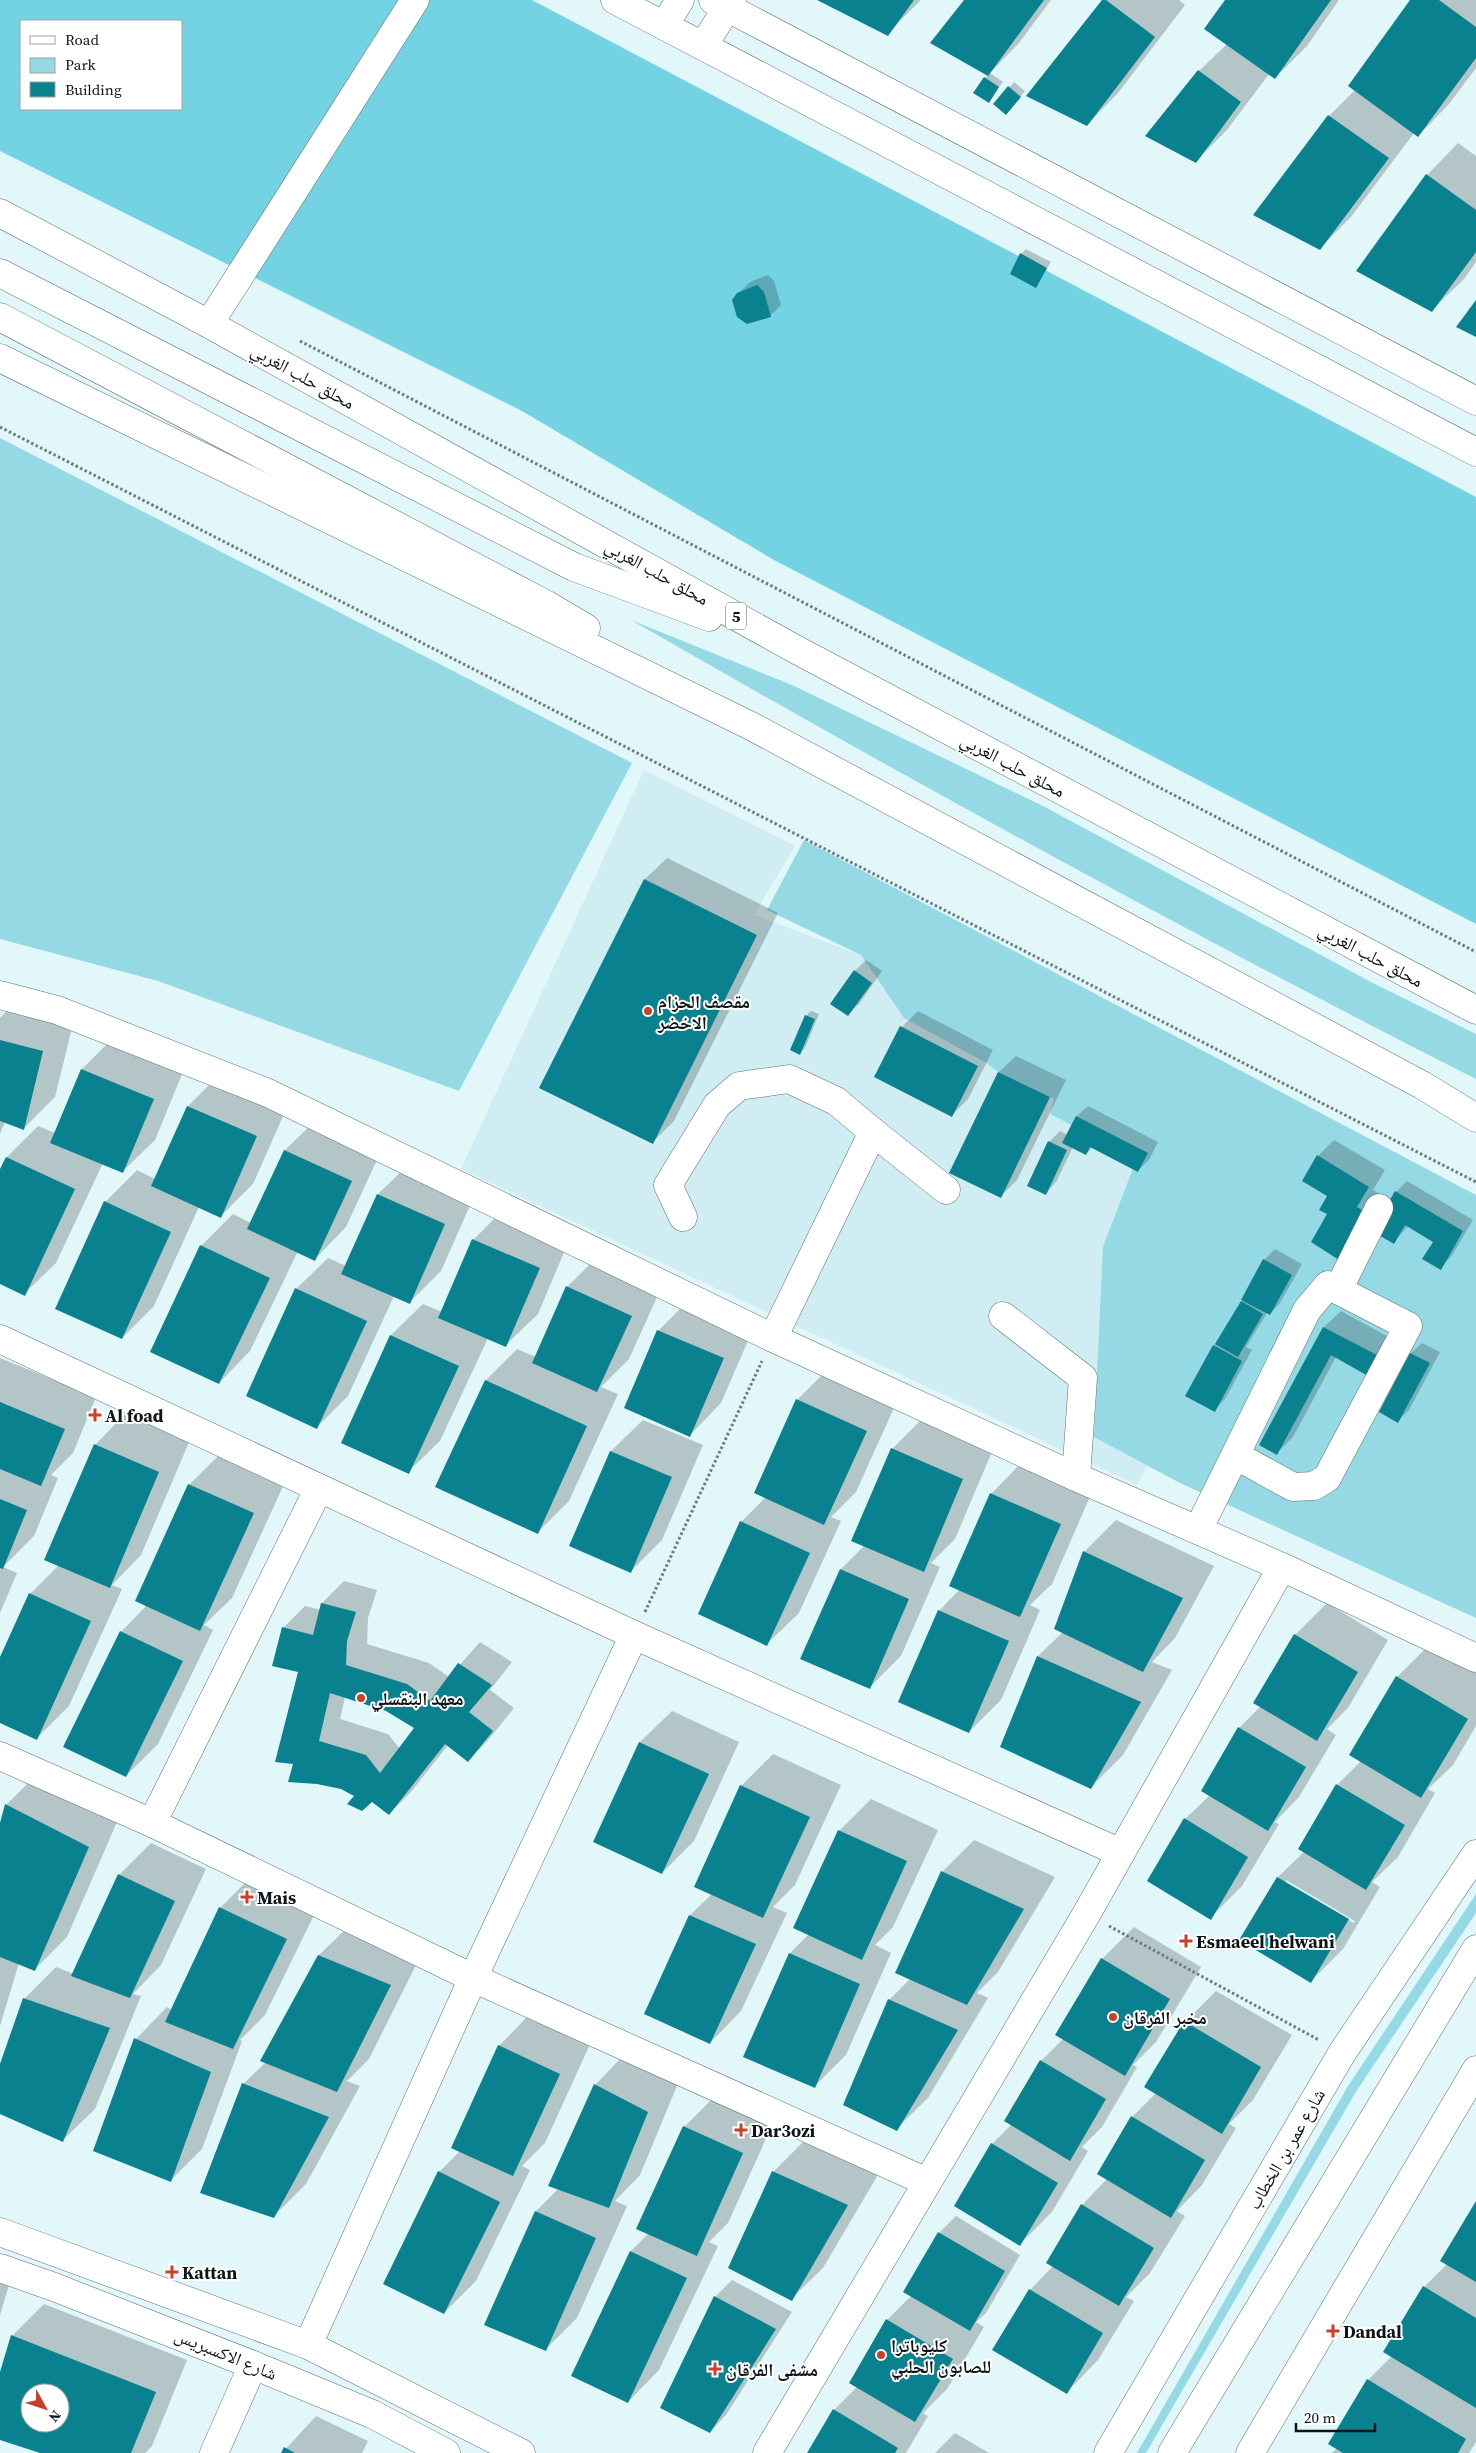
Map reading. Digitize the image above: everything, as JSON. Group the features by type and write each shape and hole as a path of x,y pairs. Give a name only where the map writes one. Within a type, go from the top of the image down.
{"main road":[{"path":"209,324 415,0"},
{"path":"615,0 1476,452"},
{"path":"664,26 680,0"},
{"path":"703,46 724,2 1476,401"},
{"name":"محلق حلب الغربي","path":"0,212 209,324 795,649 1476,1010"},
{"path":"0,273 574,567 795,649"},
{"path":"0,317 547,605 751,726"},
{"path":"0,358 751,726 1422,1084 1476,1118"},
{"path":"0,995 57,1010 268,1094 772,1338 1076,1477 1282,1567 1476,1658"},
{"path":"683,1217 668,1184 717,1105 739,1086 789,1079 836,1101 946,1190"},
{"path":"772,1338 873,1132"},
{"path":"1338,1290 1379,1208"},
{"path":"1198,1530 1235,1455 1307,1310 1328,1285 1408,1326 1327,1478 1314,1486 1293,1487 1235,1455"},
{"path":"1003,1316 1083,1378 1076,1477"},
{"path":"0,1339 634,1635 1121,1853"},
{"path":"152,1823 319,1488"},
{"path":"767,2453 1087,1913 1282,1567"},
{"path":"308,2345 473,1978 634,1635"},
{"path":"0,1756 152,1823 473,1978 927,2182"},
{"name":"شارع عمر بن الخطاب","path":"1108,2453 1342,2053 1476,1854"},
{"path":"1172,2453 1476,1949"},
{"path":"1250,2453 1476,2070"},
{"path":"0,2232 308,2345 521,2453"},
{"name":"شارع الاكسبريس","path":"0,2268 54,2287 253,2365 372,2414 446,2453"},
{"path":"214,2453 253,2365"}],"path":[{"path":"294,338 1476,952"},
{"path":"0,427 1476,1182"},
{"path":"634,1635 772,1338"},
{"path":"1087,1913 1342,2053"}],"shaded area":[{"path":"0,0 532,0 1476,497 1476,924 774,560 522,411 0,151"},
{"path":"644,770 795,846 754,915 861,955 904,1018 988,1064 998,1072 1054,1099 1324,1135 1137,1485 461,1169"}],"green space":[{"path":"0,438 632,763 459,1091 158,981 0,939"},
{"path":"631,620 792,685 1043,806 1371,982 1476,1034 1476,1079 1262,969 1050,855 840,739"},
{"path":"804,840 1476,1195 1476,1618 1180,1483 1094,1437 1103,1247 1137,1158 1050,1114 1054,1099 998,1072 988,1064 904,1018 861,955 767,910"},
{"path":"1476,1894 1476,1913 1357,2090 1146,2453 1137,2453 1348,2086"}],"building":[{"path":"817,0 914,0 888,36"},
{"path":"964,0 1044,0 988,76 930,43"},
{"path":"1102,0 1106,0 1155,37 1087,126 1026,96"},
{"path":"1225,0 1331,0 1275,79 1204,29"},
{"path":"1410,0 1439,0 1476,27 1476,58 1418,137 1348,86"},
{"path":"1198,70 1241,102 1196,163 1145,136"},
{"path":"984,77 999,87 989,103 973,93"},
{"path":"1008,86 1021,97 1006,115 993,104"},
{"path":"1328,115 1389,158 1320,250 1253,215"},
{"path":"1426,174 1476,210 1476,252 1432,312 1356,271"},
{"path":"1020,253 1047,268 1036,288 1010,274"},
{"path":"757,285 764,292 771,317 747,324 737,317 732,300 737,293"},
{"path":"1476,300 1476,337 1456,327"},
{"name":"مقصف الحزام الاخضر","path":"644,879 757,935 653,1144 539,1088"},
{"path":"854,970 872,983 848,1016 830,1004"},
{"path":"805,1015 815,1019 800,1055 790,1050"},
{"path":"900,1026 978,1066 952,1117 874,1077"},
{"path":"0,1040 43,1051 24,1130 0,1121"},
{"path":"81,1069 154,1099 123,1173 50,1143"},
{"path":"998,1072 1050,1097 1001,1198 949,1173"},
{"path":"187,1106 257,1136 221,1218 151,1186"},
{"path":"1076,1116 1148,1153 1138,1172 1090,1147 1086,1155 1062,1143"},
{"path":"1048,1141 1067,1150 1046,1195 1027,1186"},
{"path":"284,1150 352,1181 315,1261 247,1229"},
{"path":"1317,1155 1369,1187 1357,1207 1367,1213 1339,1260 1311,1242 1327,1214 1319,1210 1327,1196 1302,1181"},
{"path":"6,1157 75,1189 25,1296 0,1284 0,1169"},
{"path":"1395,1191 1463,1231 1441,1270 1422,1259 1433,1242 1405,1225 1394,1244 1372,1231"},
{"path":"377,1194 445,1224 410,1304 341,1274"},
{"path":"104,1201 171,1232 122,1339 55,1309"},
{"path":"472,1239 540,1268 506,1347 438,1318"},
{"path":"200,1245 270,1278 219,1384 150,1352"},
{"path":"1263,1259 1292,1275 1270,1315 1241,1300"},
{"path":"566,1286 632,1316 597,1392 532,1363"},
{"path":"295,1288 367,1321 317,1429 246,1396"},
{"path":"1241,1301 1263,1314 1238,1357 1215,1344"},
{"path":"1323,1327 1379,1356 1368,1376 1331,1355 1277,1455 1259,1445"},
{"path":"657,1330 724,1358 690,1437 624,1408"},
{"path":"390,1335 459,1366 409,1474 341,1443"},
{"path":"1213,1345 1242,1361 1215,1412 1185,1396"},
{"path":"1410,1353 1430,1363 1398,1423 1379,1412"},
{"path":"485,1380 587,1426 538,1534 435,1487"},
{"path":"796,1399 867,1431 824,1525 754,1493"},
{"path":"0,1402 65,1429 41,1486 0,1469"},
{"path":"94,1444 159,1472 110,1588 44,1560"},
{"path":"891,1448 963,1479 924,1572 851,1541"},
{"path":"610,1451 672,1477 631,1573 569,1546"},
{"path":"188,1484 254,1513 200,1631 135,1601"},
{"path":"990,1493 1061,1524 1020,1617 949,1586"},
{"path":"0,1499 27,1510 3,1569 0,1568"},
{"path":"740,1521 810,1553 767,1646 698,1614"},
{"path":"1083,1551 1183,1598 1143,1672 1054,1629"},
{"path":"840,1569 909,1599 870,1689 800,1659"},
{"path":"29,1593 91,1621 37,1740 0,1723 0,1657"},
{"path":"321,1603 356,1612 347,1641 346,1665 407,1684 430,1701 458,1663 492,1685 469,1712 493,1731 468,1762 445,1744 389,1815 372,1802 362,1811 347,1804 354,1796 341,1789 317,1784 288,1782 293,1764 275,1762 298,1672 272,1666 282,1627 313,1635","holes":["330,1693 386,1711 414,1728 380,1773 366,1755 319,1741"]},
{"path":"938,1610 1009,1641 969,1733 898,1702"},
{"path":"120,1631 183,1661 126,1777 63,1747"},
{"path":"1294,1634 1358,1672 1317,1741 1253,1703"},
{"path":"1037,1656 1141,1702 1091,1789 1000,1747"},
{"path":"1396,1676 1468,1719 1421,1798 1349,1755"},
{"path":"1238,1727 1306,1767 1268,1831 1201,1791"},
{"path":"639,1742 709,1774 662,1874 593,1842"},
{"path":"1336,1784 1405,1825 1366,1890 1298,1849"},
{"path":"740,1785 810,1817 763,1918 694,1887"},
{"path":"5,1804 89,1847 35,1971 0,1957 0,1823"},
{"path":"1184,1818 1248,1857 1211,1920 1147,1881"},
{"path":"838,1830 907,1861 862,1960 793,1928"},
{"path":"941,1871 1024,1909 967,2005 895,1973"},
{"path":"118,1874 175,1901 130,1998 71,1976"},
{"path":"1277,1877 1349,1919 1311,1983 1239,1940"},
{"path":"219,1907 287,1939 233,2049 165,2022"},
{"path":"689,1915 756,1944 710,2044 644,2014"},
{"path":"789,1953 860,1984 815,2088 743,2057"},
{"path":"318,1955 391,1985 337,2092 260,2061"},
{"name":"مخبر الفرقان","path":"1101,1958 1170,1999 1125,2076 1055,2035"},
{"path":"23,1998 110,2028 63,2142 0,2114 0,2064"},
{"path":"888,1999 958,2030 897,2131 843,2105"},
{"path":"1184,2021 1261,2067 1222,2134 1144,2087"},
{"path":"134,2038 211,2072 171,2182 93,2151"},
{"path":"498,2045 560,2074 513,2176 451,2148"},
{"path":"1040,2060 1106,2099 1070,2161 1004,2121"},
{"path":"242,2083 329,2117 274,2218 200,2193"},
{"path":"594,2084 648,2112 609,2208 548,2186"},
{"path":"1131,2116 1205,2160 1171,2218 1097,2174"},
{"path":"683,2126 743,2153 697,2256 636,2229"},
{"path":"991,2143 1058,2183 1020,2246 954,2206"},
{"path":"438,2171 500,2202 444,2314 383,2284"},
{"path":"772,2171 848,2205 792,2301 728,2268"},
{"path":"1476,2201 1476,2282 1440,2261"},
{"path":"1081,2204 1154,2248 1119,2306 1046,2263"},
{"path":"535,2211 596,2238 546,2351 484,2325"},
{"path":"938,2232 1005,2271 970,2331 903,2292"},
{"path":"630,2251 687,2278 628,2403 571,2376"},
{"path":"1423,2286 1476,2318 1476,2408 1383,2352"},
{"path":"1029,2289 1103,2333 1067,2394 992,2350"},
{"name":"مشفى الفرقان","path":"714,2296 776,2329 710,2433 660,2408"},
{"path":"886,2319 953,2359 915,2422 849,2383"},
{"path":"11,2335 156,2392 131,2453 40,2453 0,2440 0,2372"},
{"path":"1367,2379 1466,2439 1458,2453 1343,2453 1328,2444"},
{"path":"833,2409 898,2448 895,2453 807,2453"},
{"path":"284,2447 295,2453 281,2453"}],"place":[{"name":"مقصف الحزام الاخضر","path":"648,1011"},
{"name":"Al foad","path":"95,1415"},
{"name":"معهد البنقسلي","path":"361,1698"},
{"name":"Mais","path":"247,1897"},
{"name":"Esmaeel helwani","path":"1186,1941"},
{"name":"مخبر الفرقان","path":"1113,2017"},
{"name":"Dar3ozi","path":"741,2130"},
{"name":"Kattan","path":"172,2272"},
{"name":"Dandal","path":"1333,2331"},
{"name":"كليوباترا للصابون الحلبي","path":"881,2355"},
{"name":"مشفى الفرقان","path":"715,2369"}]}
